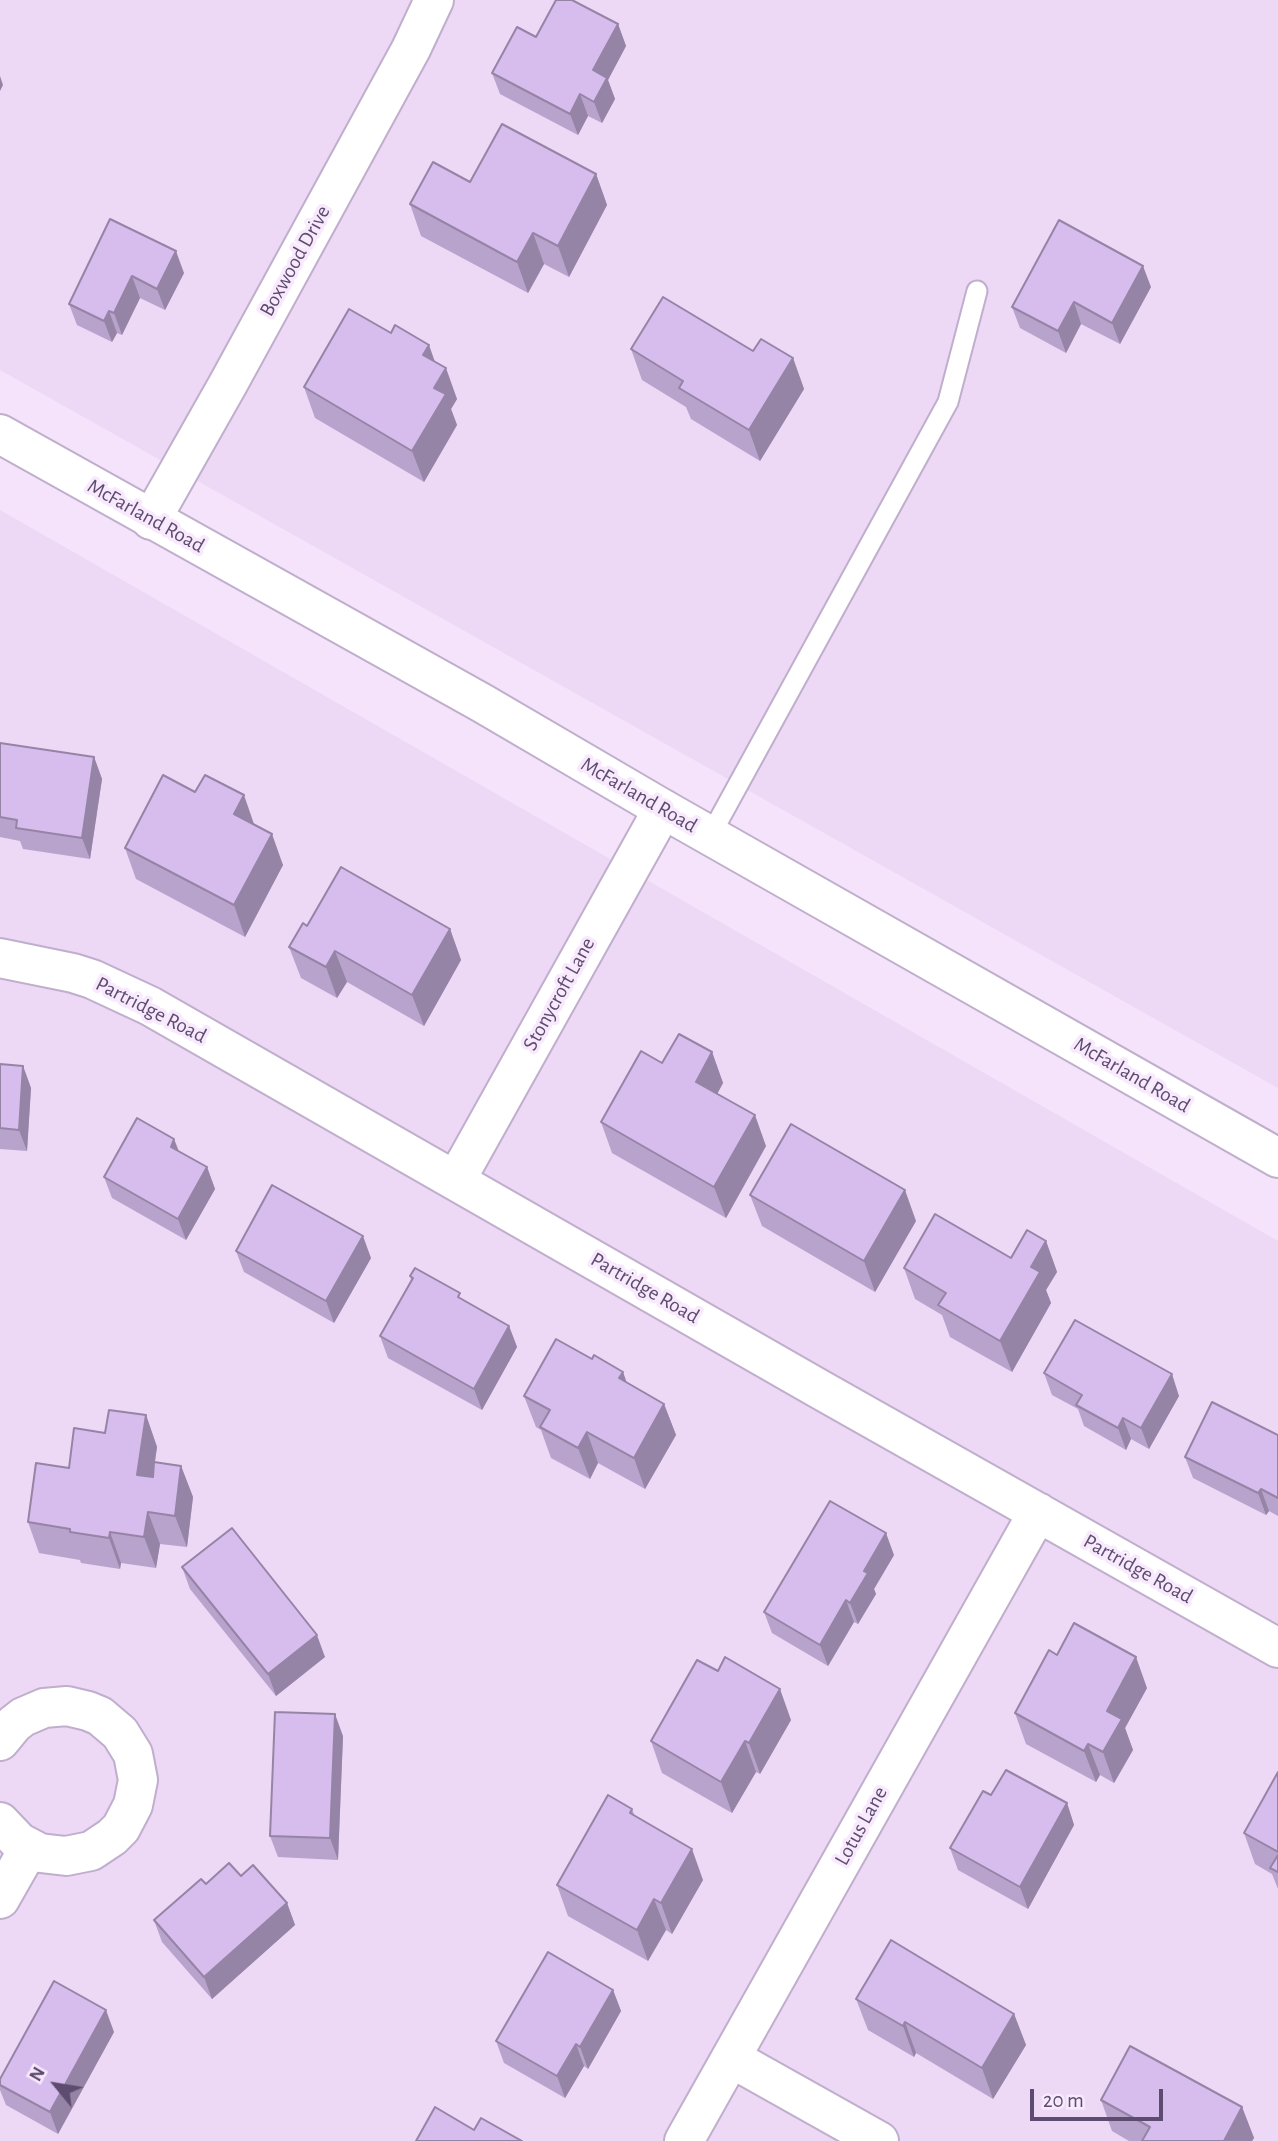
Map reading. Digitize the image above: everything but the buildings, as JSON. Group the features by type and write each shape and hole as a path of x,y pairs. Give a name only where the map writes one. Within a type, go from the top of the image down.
{"street":[{"name":"Boxwood Drive","path":"151,520 404,61 434,0"},
{"name":"McFarland Road","path":"0,434 482,703 710,836 1278,1158"},
{"name":"Stonycroft Lane","path":"456,1180 663,809"},
{"name":"Partridge Road","path":"0,958 73,973 132,997 1278,1648"},
{"name":"Lotus Lane","path":"684,2141 1038,1513"},
{"path":"0,1741 15,1724 44,1708 66,1706 88,1711 120,1732 133,1755 138,1780 134,1805 128,1817 113,1837 91,1851 66,1856 40,1853 10,1835 0,1822"},
{"path":"0,1899 29,1848"},
{"path":"732,2058 878,2141"}],"lane":[{"path":"710,836 948,402 977,291"}],"shaded area":[{"path":"0,0 1278,0 1278,1088 0,370"},
{"path":"0,510 1278,1241 1278,2141 0,2141"}]}
